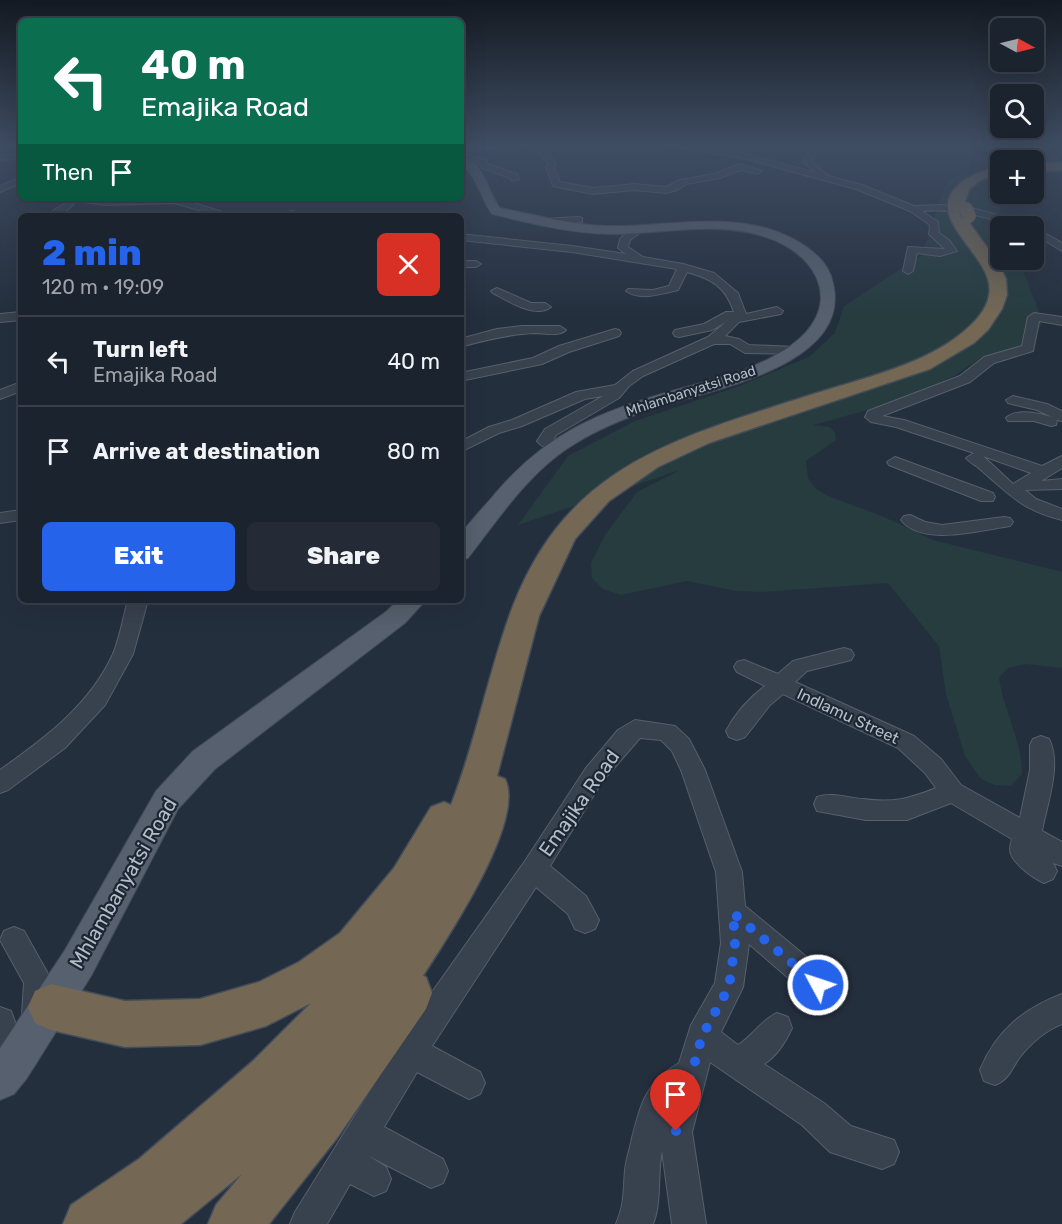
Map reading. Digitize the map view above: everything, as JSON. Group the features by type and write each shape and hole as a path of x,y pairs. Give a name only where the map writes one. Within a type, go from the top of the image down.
{"highway":[{"path":"90,1224 157,1177 270,1078 366,979 428,893 471,803 525,616 541,577 563,536 600,496 649,462 701,438 923,365 967,339 981,326 993,309 998,295 997,279 991,264 960,224 967,203"},
{"path":"235,1224 319,1120 413,989 442,935 478,846 534,636 555,583 578,544 612,504 644,478 693,453 935,368 974,348 992,335 1004,317 1011,299 1011,284 1005,267 965,212"},
{"path":"44,1018 125,1023 200,1022 266,1004 315,977 339,960 355,948 408,881 440,827 505,682"},
{"path":"139,1224 256,1130 380,1002 435,920 478,846"}],"main road":[{"name":"Mhlambanyatsi Road","path":"464,549 523,477 557,446 599,421 749,374 794,351 820,329 828,312 830,301 824,277 813,261 802,251 777,237 729,226 698,225 635,230 590,229 542,222 496,211 490,203"},
{"name":"Mhlambanyatsi Road","path":"5,1074 44,1018 78,963 167,800 204,760 396,617 410,603"}],"street":[{"path":"55,213 69,203"},
{"path":"119,212 142,203"},
{"path":"191,203 222,213"},
{"path":"900,203 914,209 935,224 934,234 952,251 940,253 912,249 908,271"},
{"path":"914,209 941,209 990,218"},
{"path":"542,222 579,220"},
{"path":"635,230 636,232 625,240 624,248 639,259"},
{"path":"1044,236 1062,248"},
{"path":"464,237 639,259 683,267 710,275 717,280 734,295 738,313"},
{"path":"704,260 719,272 717,280"},
{"path":"464,264 476,264"},
{"path":"632,291 653,293 674,288 683,267"},
{"path":"497,291 529,306 545,307"},
{"path":"524,329 529,306"},
{"path":"777,311 738,313 708,327 679,333 732,339 739,342 745,349 753,351 794,351"},
{"path":"464,446 494,430 517,423 581,395 617,389 644,371 679,357 716,337 738,313"},
{"path":"0,318 18,316"},
{"path":"1044,472 899,423 873,417 873,414 965,379 988,360 1006,357 1028,348 1034,317 1062,321"},
{"path":"464,342 478,337 524,329 560,330"},
{"path":"464,376 537,361 564,349 615,333"},
{"path":"679,357 701,358"},
{"path":"0,395 18,387"},
{"path":"557,446 544,441 545,437 614,395 617,389"},
{"path":"1013,400 1042,407 1058,424"},
{"path":"1013,418 1035,417 1058,424"},
{"path":"974,458 986,463 1001,484 1021,491 1034,505 1062,515"},
{"path":"1021,491 1062,461"},
{"path":"895,462 987,497"},
{"path":"1021,491 1035,486 1062,484"},
{"path":"0,518 18,515"},
{"path":"910,520 929,530 1004,522"},
{"path":"0,783 57,742 97,699 123,654 137,603"},
{"path":"737,731 762,699 781,685 790,673 800,666 844,655"},
{"name":"Indlamu Street","path":"744,667 906,742 933,766 953,792 1028,833"},
{"name":"Emajika Road","path":"307,1224 359,1171 365,1131 440,1005 534,869 591,797 594,775 635,729 667,732 681,745 693,770 729,873 735,943 729,987 702,1036 676,1131 689,1224"},
{"path":"1041,745 1042,770 1022,850 1053,863"},
{"path":"826,804 866,810 907,810 953,792"},
{"path":"534,869 577,905 585,920"},
{"path":"733,913 818,985 822,974"},
{"path":"14,940 38,981 44,1018"},
{"path":"995,1070 1003,1053 1024,1028 1046,1014 1062,1009"},
{"path":"0,1022 5,1074"},
{"path":"736,1063 759,1049 777,1028"},
{"path":"702,1036 736,1063 813,1114 842,1140 882,1152"},
{"path":"412,1052 469,1083"},
{"path":"623,1223 640,1213 642,1167 656,1107 674,1084 692,1072"},
{"path":"365,1131 386,1147 431,1171"}],"green space":[{"path":"939,203 1003,204 999,210 1004,216 990,216 990,270 1023,270 1043,322 1028,348 982,357 951,378 893,403 813,425 830,427 835,433 836,440 806,461 808,478 816,489 828,496 882,516 933,540 1062,572 1062,668 1026,664 1008,668 999,678 1021,762 1022,774 1011,786 995,785 981,779 965,756 946,694 939,646 888,583 762,592 736,591 687,581 621,595 603,589 592,578 591,563 605,535 637,492 680,470 518,525 568,456 635,421 737,387 809,357 835,333 844,306 922,255"}],"route":[{"path":"676,1131 702,1036 729,987 735,943 733,913 818,985"}]}
